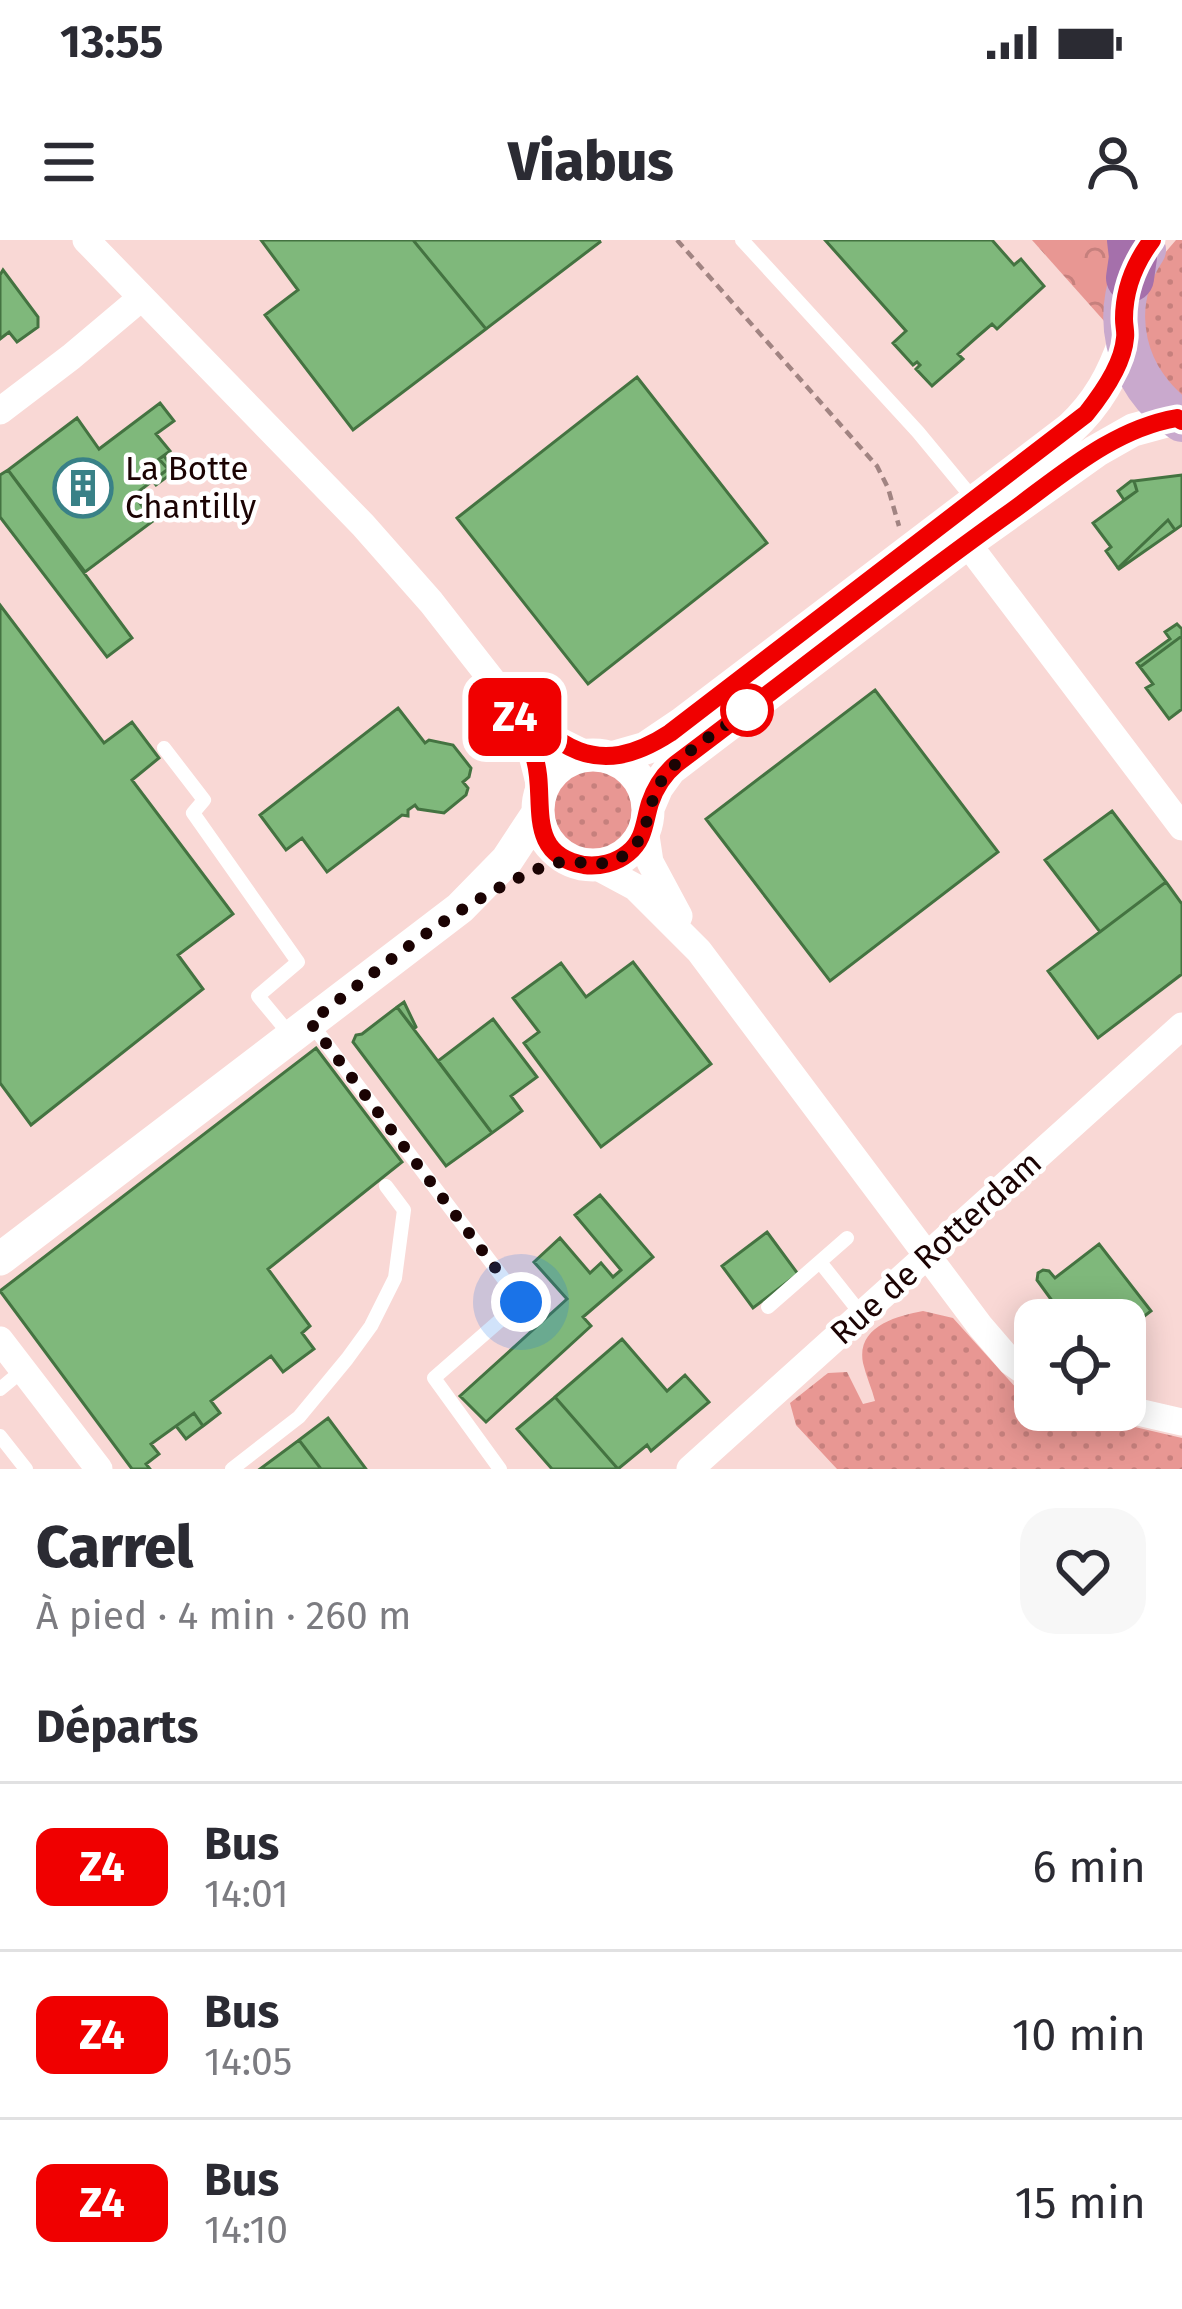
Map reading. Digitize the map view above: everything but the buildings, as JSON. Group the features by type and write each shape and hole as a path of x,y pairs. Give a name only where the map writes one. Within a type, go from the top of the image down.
{"main road":[{"path":"1138,253 1124,315 1125,340 1143,384 1179,419"}],"street":[{"path":"86,240 363,525 500,689 550,736 635,774 646,793 653,871 699,951 1000,1350 1014,1361"},
{"path":"0,412 141,298"},
{"path":"0,1259 460,908 507,860 549,776 560,766 646,748 670,733 1086,414 1104,390 1125,340"},
{"path":"460,908 551,864 610,863 626,855 638,843 657,787 676,764 967,542 1114,440 1147,424 1179,419"},
{"path":"967,542 1182,827"},
{"path":"500,689 529,744 546,839 554,850 635,887 699,951"},
{"name":"Rue de Rotterdam","path":"690,1469 1182,1026"},
{"path":"0,1340 99,1469"},
{"path":"1146,1414 1182,1422"}],"lane":[{"path":"742,240 975,501"},
{"path":"164,748 204,800 193,813 298,962 258,996 301,1030 521,1302 434,1378 500,1469"},
{"path":"232,1469 298,1417 371,1326 394,1277 404,1210 386,1186"},
{"path":"768,1307 847,1238"},
{"path":"820,1262 862,1316"},
{"path":"0,1389 23,1370"},
{"path":"0,1436 26,1469"}],"path":[{"path":"677,240 877,466 896,511 905,554"}],"green space":[{"path":"1032,240 1112,240 1105,322"},
{"path":"1176,240 1182,240 1182,399 1150,358 1142,309 1158,261"},
{"path":"591,769 620,781 632,810 620,839 591,851 562,839 550,810 562,781"},
{"path":"923,1311 953,1318 1014,1385 1014,1431 1146,1430 1182,1438 1182,1469 837,1469 796,1425 790,1403 828,1373 847,1372 863,1404 875,1401 862,1351 872,1332 890,1320"}],"bus line":[{"name":"Z4","path":"1152,240 1126,290 1125,340 1116,366 1086,414 670,733 626,755 588,754 550,736 500,689 534,756 541,790 539,820 546,839 554,850 583,865 602,865 626,855 642,836 657,787 676,764 967,542 1096,451 1147,424 1182,421"}],"place":[{"name":"La Botte Chantilly","path":"83,488"}],"route":[{"path":"521,1302 310,1022 460,908 495,889 551,864 572,861 594,866 626,855 642,836 648,808 670,769 747,710"}]}
